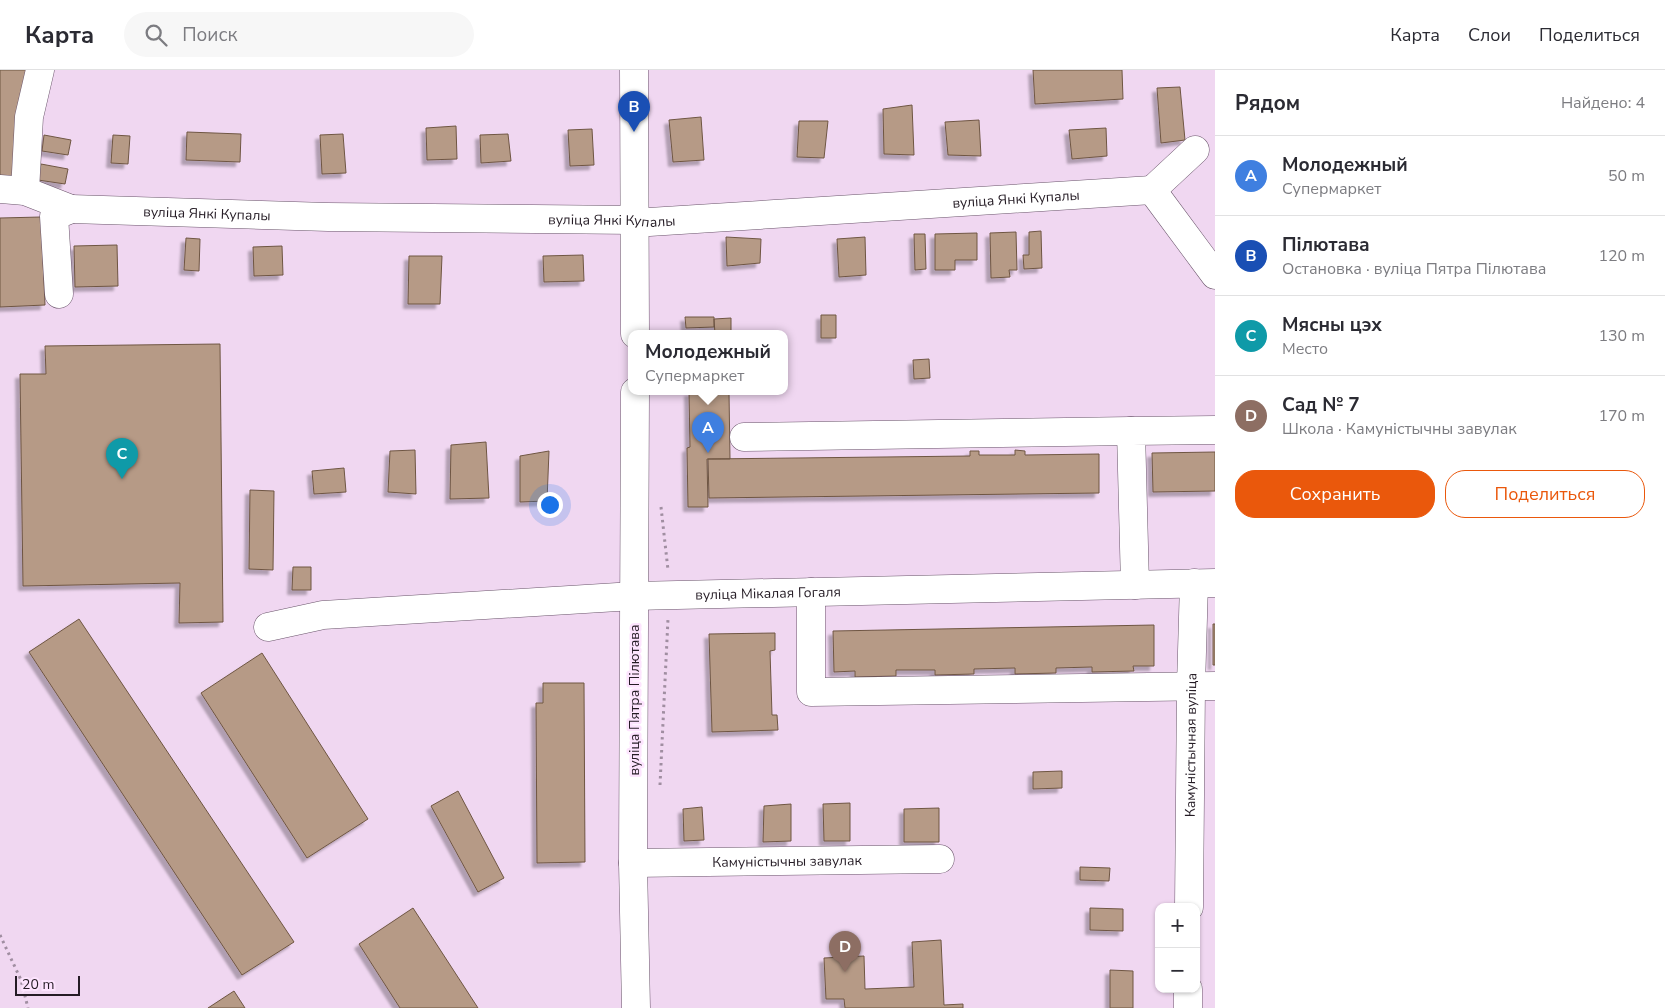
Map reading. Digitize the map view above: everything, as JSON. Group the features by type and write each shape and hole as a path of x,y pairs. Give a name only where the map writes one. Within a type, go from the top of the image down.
{"street":[{"path":"13,190 40,70"},
{"path":"634,70 635,330"},
{"path":"1196,150 1152,190 1215,275"},
{"name":"вуліца Янкі Купалы","path":"13,190 71,209 328,217 635,220 649,222 1152,190"},
{"path":"58,294 54,216 71,209"},
{"name":"вуліца Пятра Пілютава","path":"635,395 633,863 636,1008"},
{"path":"744,437 1215,430"},
{"path":"1131,431 1135,585"},
{"name":"вуліца Мікалая Гогаля","path":"268,627 323,615 634,596 1205,583"},
{"name":"Камуністычная вуліца","path":"1189,903 1203,686 1205,583"},
{"path":"811,592 811,692 1203,686"},
{"name":"Камуністычны завулак","path":"633,863 940,859"},
{"path":"1188,993 1188,1008"}],"path":[{"path":"0,935 21,980 28,1008"}],"building":[{"path":"0,70 31,70 16,180 0,178"},
{"path":"1033,70 1122,70 1123,99 1035,104"},
{"path":"1180,87 1185,140 1161,143 1157,88"},
{"path":"912,105 914,155 884,154 883,109"},
{"path":"701,117 704,160 673,162 669,120"},
{"path":"979,120 981,156 948,155 945,122"},
{"path":"799,121 828,121 824,158 797,157"},
{"path":"456,126 457,159 427,160 426,128"},
{"path":"1106,128 1107,156 1072,159 1069,130"},
{"path":"592,129 594,165 570,166 568,130"},
{"path":"187,132 241,134 240,162 186,160"},
{"path":"343,134 346,173 322,174 320,135"},
{"path":"508,134 511,161 481,163 480,135"},
{"path":"44,135 71,140 68,155 42,151"},
{"path":"113,135 130,136 128,164 111,163"},
{"path":"41,164 68,169 65,184 38,180"},
{"path":"41,217 45,305 0,307 0,218"},
{"path":"1041,231 1042,268 1024,269 1023,255 1029,255 1029,232"},
{"path":"1016,232 1017,270 1009,270 1010,277 991,278 990,233"},
{"path":"977,233 977,260 955,260 955,270 935,270 935,234"},
{"path":"914,234 925,234 926,269 915,270"},
{"path":"726,237 761,239 760,263 727,266"},
{"path":"865,237 866,275 839,277 837,239"},
{"path":"186,238 200,239 199,271 184,270"},
{"path":"117,245 118,286 75,287 74,246"},
{"path":"282,246 283,275 254,276 253,247"},
{"path":"583,255 584,281 544,282 543,256"},
{"path":"409,256 442,256 440,304 408,304"},
{"path":"821,315 836,315 836,338 821,338"},
{"path":"685,317 714,317 714,327 686,328"},
{"path":"731,318 731,330 715,330 714,319"},
{"path":"220,344 223,622 179,623 180,583 23,586 20,374 46,374 45,346"},
{"path":"929,359 930,378 914,379 913,360"},
{"path":"689,395 729,395 730,459 707,459 708,507 688,507 687,448 690,447"},
{"path":"486,442 489,498 450,499 451,445"},
{"path":"415,450 416,494 388,492 390,451"},
{"path":"1015,450 1025,451 1025,455 1099,454 1099,493 709,498 708,459 970,456 970,451 979,451 979,455 1015,455"},
{"path":"549,451 547,501 520,502 520,456"},
{"path":"1215,452 1215,491 1153,492 1152,453"},
{"path":"344,468 346,492 314,494 312,471"},
{"path":"250,490 274,491 273,570 249,569"},
{"path":"293,567 311,567 311,590 292,590"},
{"path":"79,619 294,942 242,975 29,652"},
{"path":"1213,624 1215,624 1215,665 1213,665"},
{"path":"1154,625 1154,666 1133,666 1134,671 1092,672 1092,667 1056,668 1056,673 1015,674 1015,668 974,669 974,674 935,675 935,670 896,670 896,676 855,677 855,671 834,672 833,631"},
{"path":"775,633 775,650 770,651 772,715 777,715 778,730 712,732 709,634"},
{"path":"262,653 368,819 307,858 201,693"},
{"path":"543,683 584,683 585,862 537,863 536,703 543,703"},
{"path":"1062,771 1062,788 1033,789 1033,772"},
{"path":"458,791 504,878 478,892 431,806"},
{"path":"850,803 850,841 824,841 823,804"},
{"path":"791,804 791,841 763,842 764,806"},
{"path":"702,807 704,840 684,841 683,809"},
{"path":"939,808 939,842 904,842 904,809"},
{"path":"1080,867 1110,868 1109,881 1080,880"},
{"path":"413,908 478,1008 400,1008 359,944"},
{"path":"1090,908 1123,909 1123,931 1090,930"},
{"path":"941,940 944,1005 963,1004 963,1008 845,1008 844,999 826,999 824,958 864,956 865,989 914,987 912,942"},
{"path":"1110,970 1133,971 1133,1008 1110,1008"},
{"path":"234,991 245,1008 208,1008"}],"place":[{"name":"Пілютава","path":"634,132"},
{"name":"Молодежный","path":"708,453"},
{"name":"Мясны цэх","path":"122,479"},
{"name":"Сад № 7","path":"845,972"}]}
